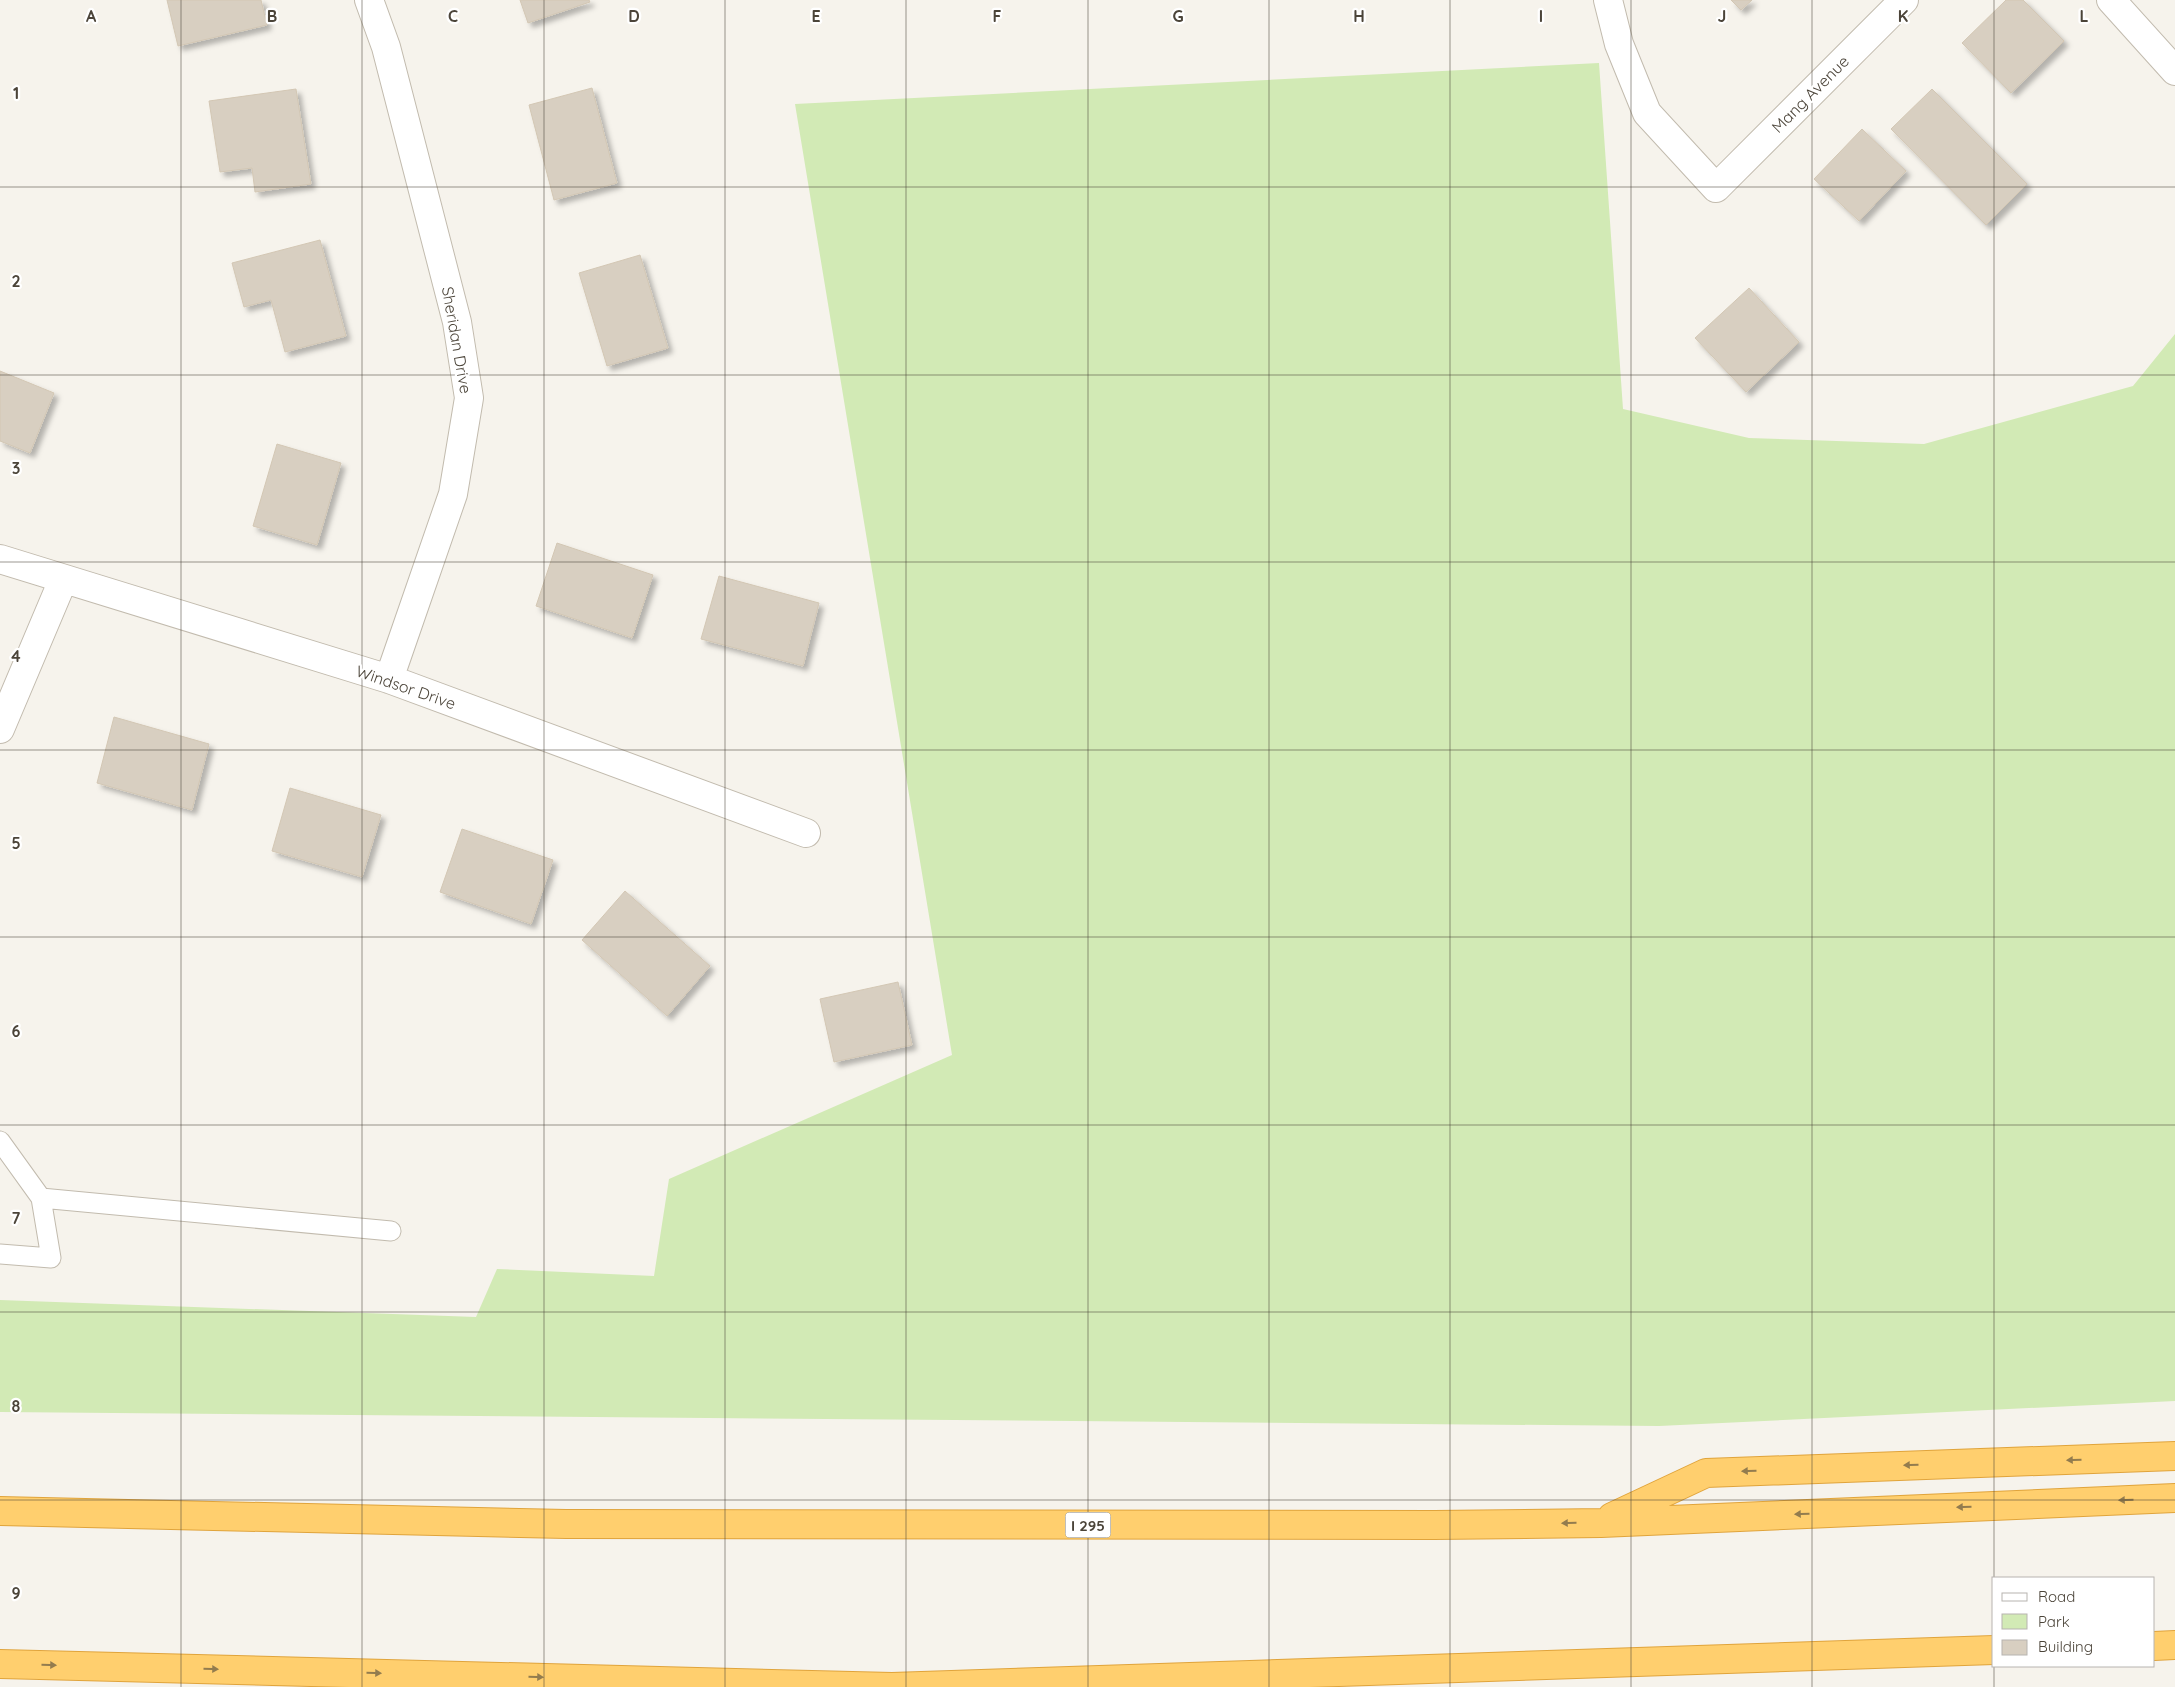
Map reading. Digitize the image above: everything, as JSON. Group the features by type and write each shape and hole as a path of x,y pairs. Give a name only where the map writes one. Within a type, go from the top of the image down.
{"highway":[{"path":"1601,1523 1706,1473 2175,1456"},
{"name":"I 295","path":"0,1512 566,1524 1008,1526 1601,1523 2175,1498"},
{"path":"2155,1646 2175,1646"},
{"path":"0,1664 892,1687 1992,1650"}],"street":[{"name":"Sheridan Drive","path":"369,0 386,47 457,322 468,398 453,494 389,680"},
{"name":"Mang Avenue","path":"1608,0 1619,44 1647,113 1716,188 1904,0"},
{"path":"2111,0 2175,71"},
{"name":"Windsor Drive","path":"0,559 389,680 806,833"},
{"path":"0,729 63,580"}],"lane":[{"path":"0,1141 41,1198 51,1258 0,1254"},
{"path":"41,1198 391,1231"}],"green space":[{"path":"1599,63 1623,409 1749,438 1924,444 2133,386 2175,334 2175,1401 1659,1426 0,1412 0,1300 476,1317 497,1269 654,1276 669,1179 952,1055 795,104"}],"building":[{"path":"167,0 261,0 267,25 178,46"},
{"path":"520,0 589,0 590,2 528,23"},
{"path":"1731,0 1752,0 1741,10"},
{"path":"2006,0 2023,0 2064,41 2011,93 1962,43"},
{"path":"592,88 617,183 554,200 529,105"},
{"path":"296,89 311,184 255,192 252,168 220,172 209,101"},
{"path":"1932,89 2027,184 1986,225 1891,129"},
{"path":"1862,129 1906,171 1859,221 1814,179"},
{"path":"320,240 346,336 285,352 271,300 244,307 232,263"},
{"path":"640,255 668,348 607,366 579,273"},
{"path":"1749,288 1799,342 1746,392 1695,338"},
{"path":"0,371 54,393 30,453 0,441"},
{"path":"277,444 341,463 317,545 253,526"},
{"path":"557,543 653,575 632,638 536,606"},
{"path":"719,576 819,603 803,666 701,639"},
{"path":"114,717 209,744 192,810 97,783"},
{"path":"290,788 381,815 362,877 272,851"},
{"path":"462,829 553,860 531,924 440,892"},
{"path":"625,891 710,966 667,1016 582,940"},
{"path":"898,982 912,1045 834,1062 820,999"}]}
